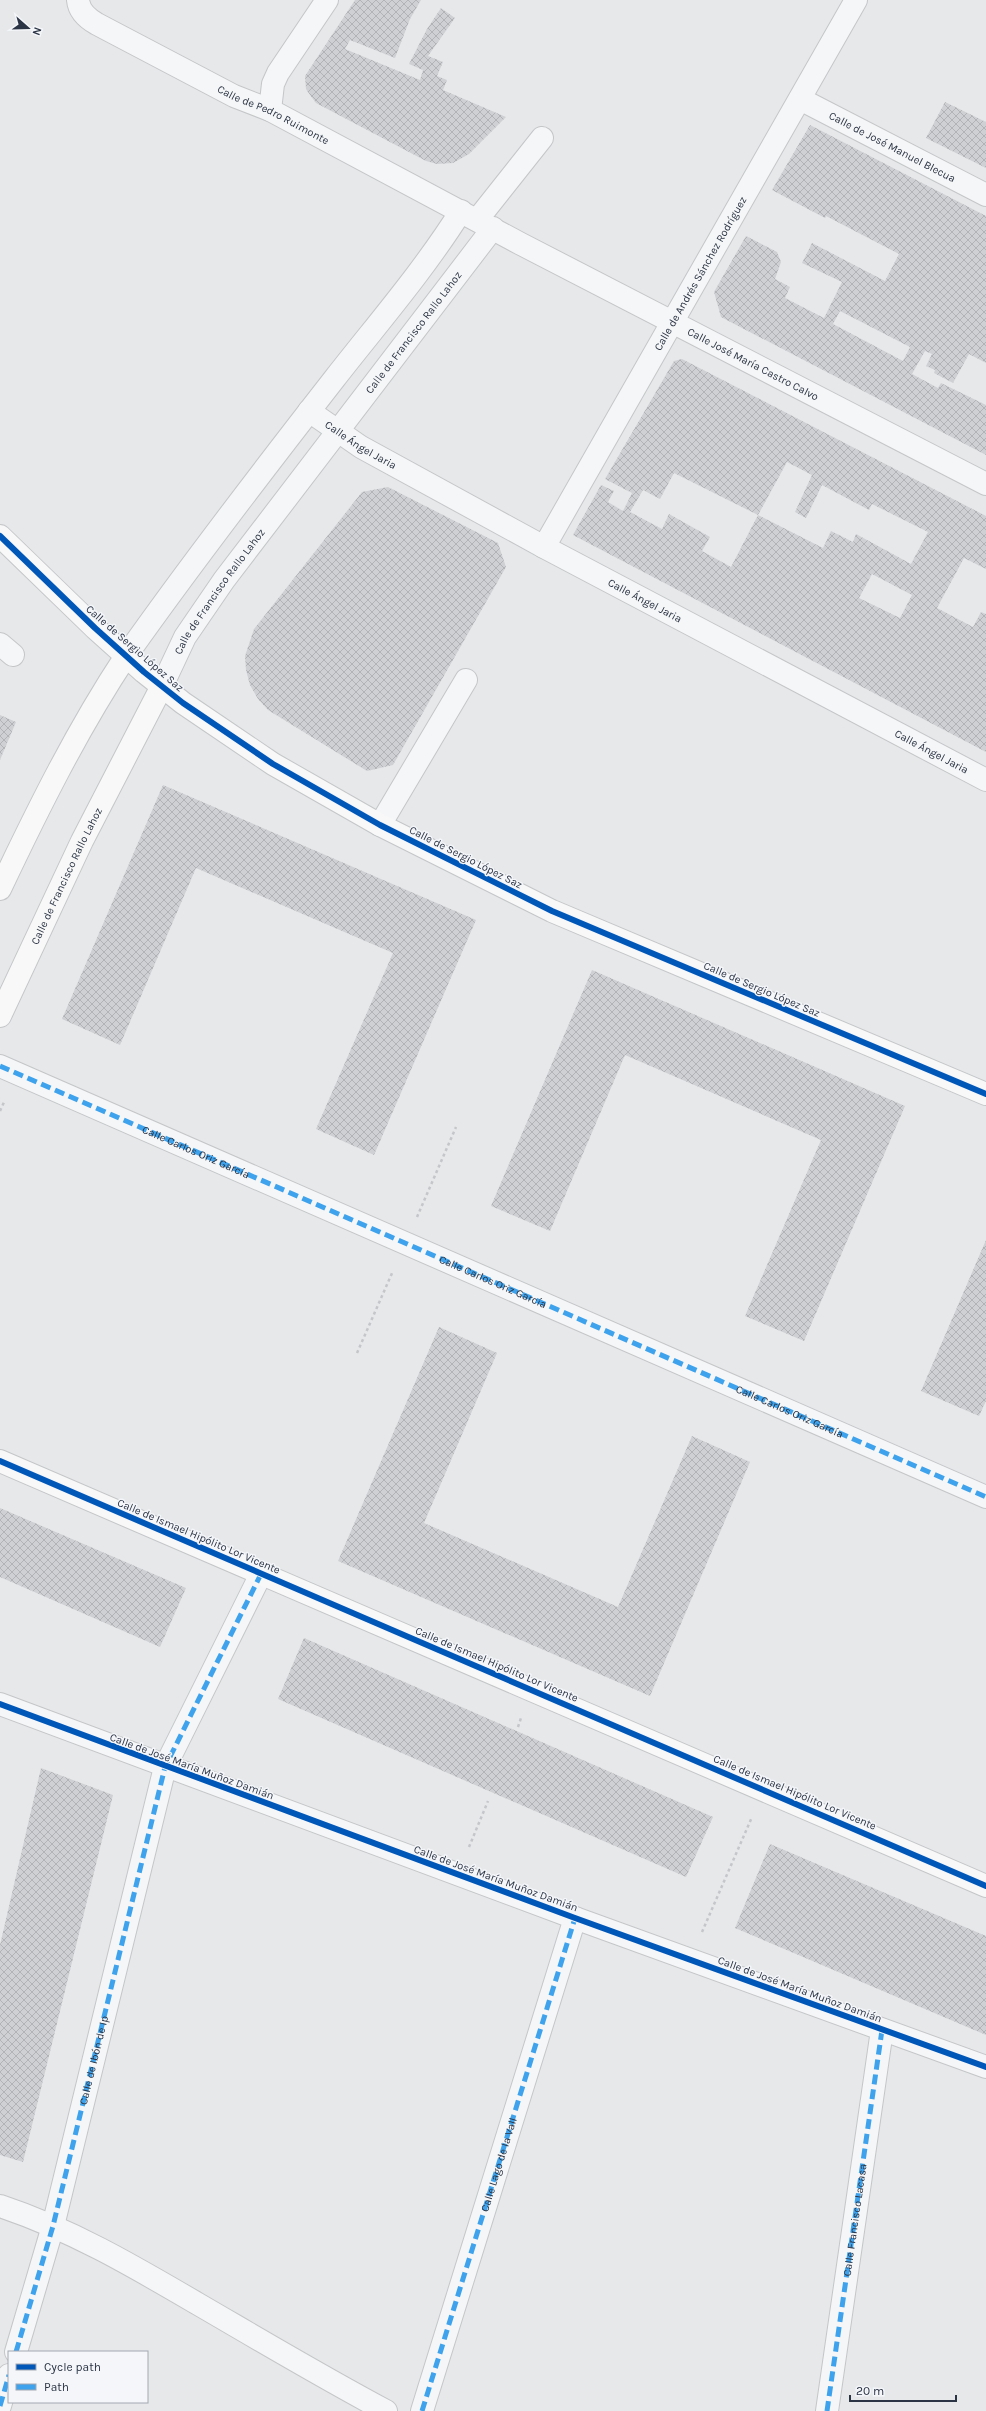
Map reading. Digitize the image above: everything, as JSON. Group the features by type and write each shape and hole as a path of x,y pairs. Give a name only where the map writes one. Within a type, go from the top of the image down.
{"street":[{"name":"Calle de Pedro Ruimonte","path":"78,0 79,5 86,15 97,24 234,96 270,110 477,220"},
{"path":"270,110 273,84 278,73 327,0"},
{"name":"Calle de Andrés Sánchez Rodríguez","path":"544,547 856,0"},
{"name":"Calle de José Manuel Blecua","path":"800,99 986,195"},
{"name":"Calle de Francisco Rallo Lahoz","path":"0,889 72,744 99,697 169,595 309,411 433,254 477,220 542,138"},
{"name":"Calle José María Castro Calvo","path":"477,220 986,484"},
{"name":"Calle de Francisco Rallo Lahoz","path":"0,1016 82,842 162,686 178,650 194,623 337,431 446,292 477,220"},
{"name":"Calle Ángel Jaria","path":"309,411 362,447 544,547 986,780"},
{"name":"Calle de Sergio López Saz","path":"0,536 126,656 162,686 273,764 380,825 552,911 986,1094"},
{"path":"380,825 466,680"},
{"name":"Calle Carlos Oriz García","path":"0,1066 986,1497"},
{"name":"Calle de Ismael Hipólito Lor Vicente","path":"0,1461 764,1789 986,1886"},
{"name":"Calle de Ibón de Ip","path":"16,2351 53,2226 165,1767 262,1574"},
{"name":"Calle de José María Muñoz Damián","path":"0,1704 457,1875 986,2067"},
{"name":"Calle Lago de la Vall","path":"422,2411 575,1918"},
{"name":"Calle Francisco Lacasa","path":"827,2411 882,2030"},
{"path":"0,2206 53,2226 114,2255 327,2379 386,2411"},
{"path":"0,2406 8,2378"}],"path":[{"path":"690,1960 764,1789"},
{"path":"457,1875 488,1801"}],"building":[{"path":"355,0 421,0 410,19 395,58 350,40 345,49 420,80 423,70 409,64 427,29 441,8 455,18 428,56 443,62 437,76 447,80 443,90 506,117 469,154 453,163 437,164 426,161 316,103 310,95 306,89 305,76"},
{"path":"945,102 986,122 986,168 926,138"},
{"path":"810,125 986,216 986,363 969,354 953,383 934,373 935,370 926,366 932,354 925,351 912,374 938,388 941,383 986,405 986,455 721,317 714,292 746,236 777,252 781,262 775,279 790,287 785,298 824,318 842,282 802,263 812,243 885,281 899,254 772,190","holes":["840,311 910,347 903,361 833,324"]},
{"path":"682,359 986,516 986,569 964,558 937,608 973,627 981,612 986,614 986,752 573,535 601,485 614,491 608,502 623,511 632,493 605,479 674,361","holes":["787,462 812,475 795,512 806,518 822,485 869,510 872,504 928,532 911,564 856,534 853,542 831,531 823,548 758,515","674,473 758,515 731,567 702,551 710,537 669,514 662,529 630,512 643,490 660,499","872,574 912,595 900,618 859,598"]},
{"path":"388,487 498,543 506,567 393,765 367,771 268,710 258,699 250,685 246,670 245,656 254,629 362,492"},
{"path":"0,715 16,722 0,760"},
{"path":"163,785 476,920 374,1155 316,1129 393,953 196,868 120,1045 62,1019"},
{"path":"592,970 905,1106 804,1341 745,1316 821,1140 625,1055 550,1231 491,1206"},
{"path":"986,1240 986,1401 979,1416 921,1391"},
{"path":"439,1327 497,1353 424,1523 618,1607 692,1436 750,1462 650,1696 338,1561"},
{"path":"0,1508 186,1588 160,1647 0,1577"},
{"path":"304,1638 713,1817 686,1877 278,1699"},
{"path":"41,1768 113,1795 23,2162 0,2155 0,1945"},
{"path":"770,1844 986,1936 986,2035 735,1928"}],"marked path":[{"path":"0,1066 986,1497"},
{"path":"16,2351 53,2226 165,1767 261,1574"},
{"path":"422,2411 575,1918"},
{"path":"827,2411 882,2030"},
{"path":"0,2406 8,2378"}],"cycle path":[{"path":"0,536 95,628 144,672 183,703 273,764 380,825 552,911 986,1094"},
{"path":"0,1461 986,1886"},
{"path":"0,1704 575,1918 986,2067"}]}
